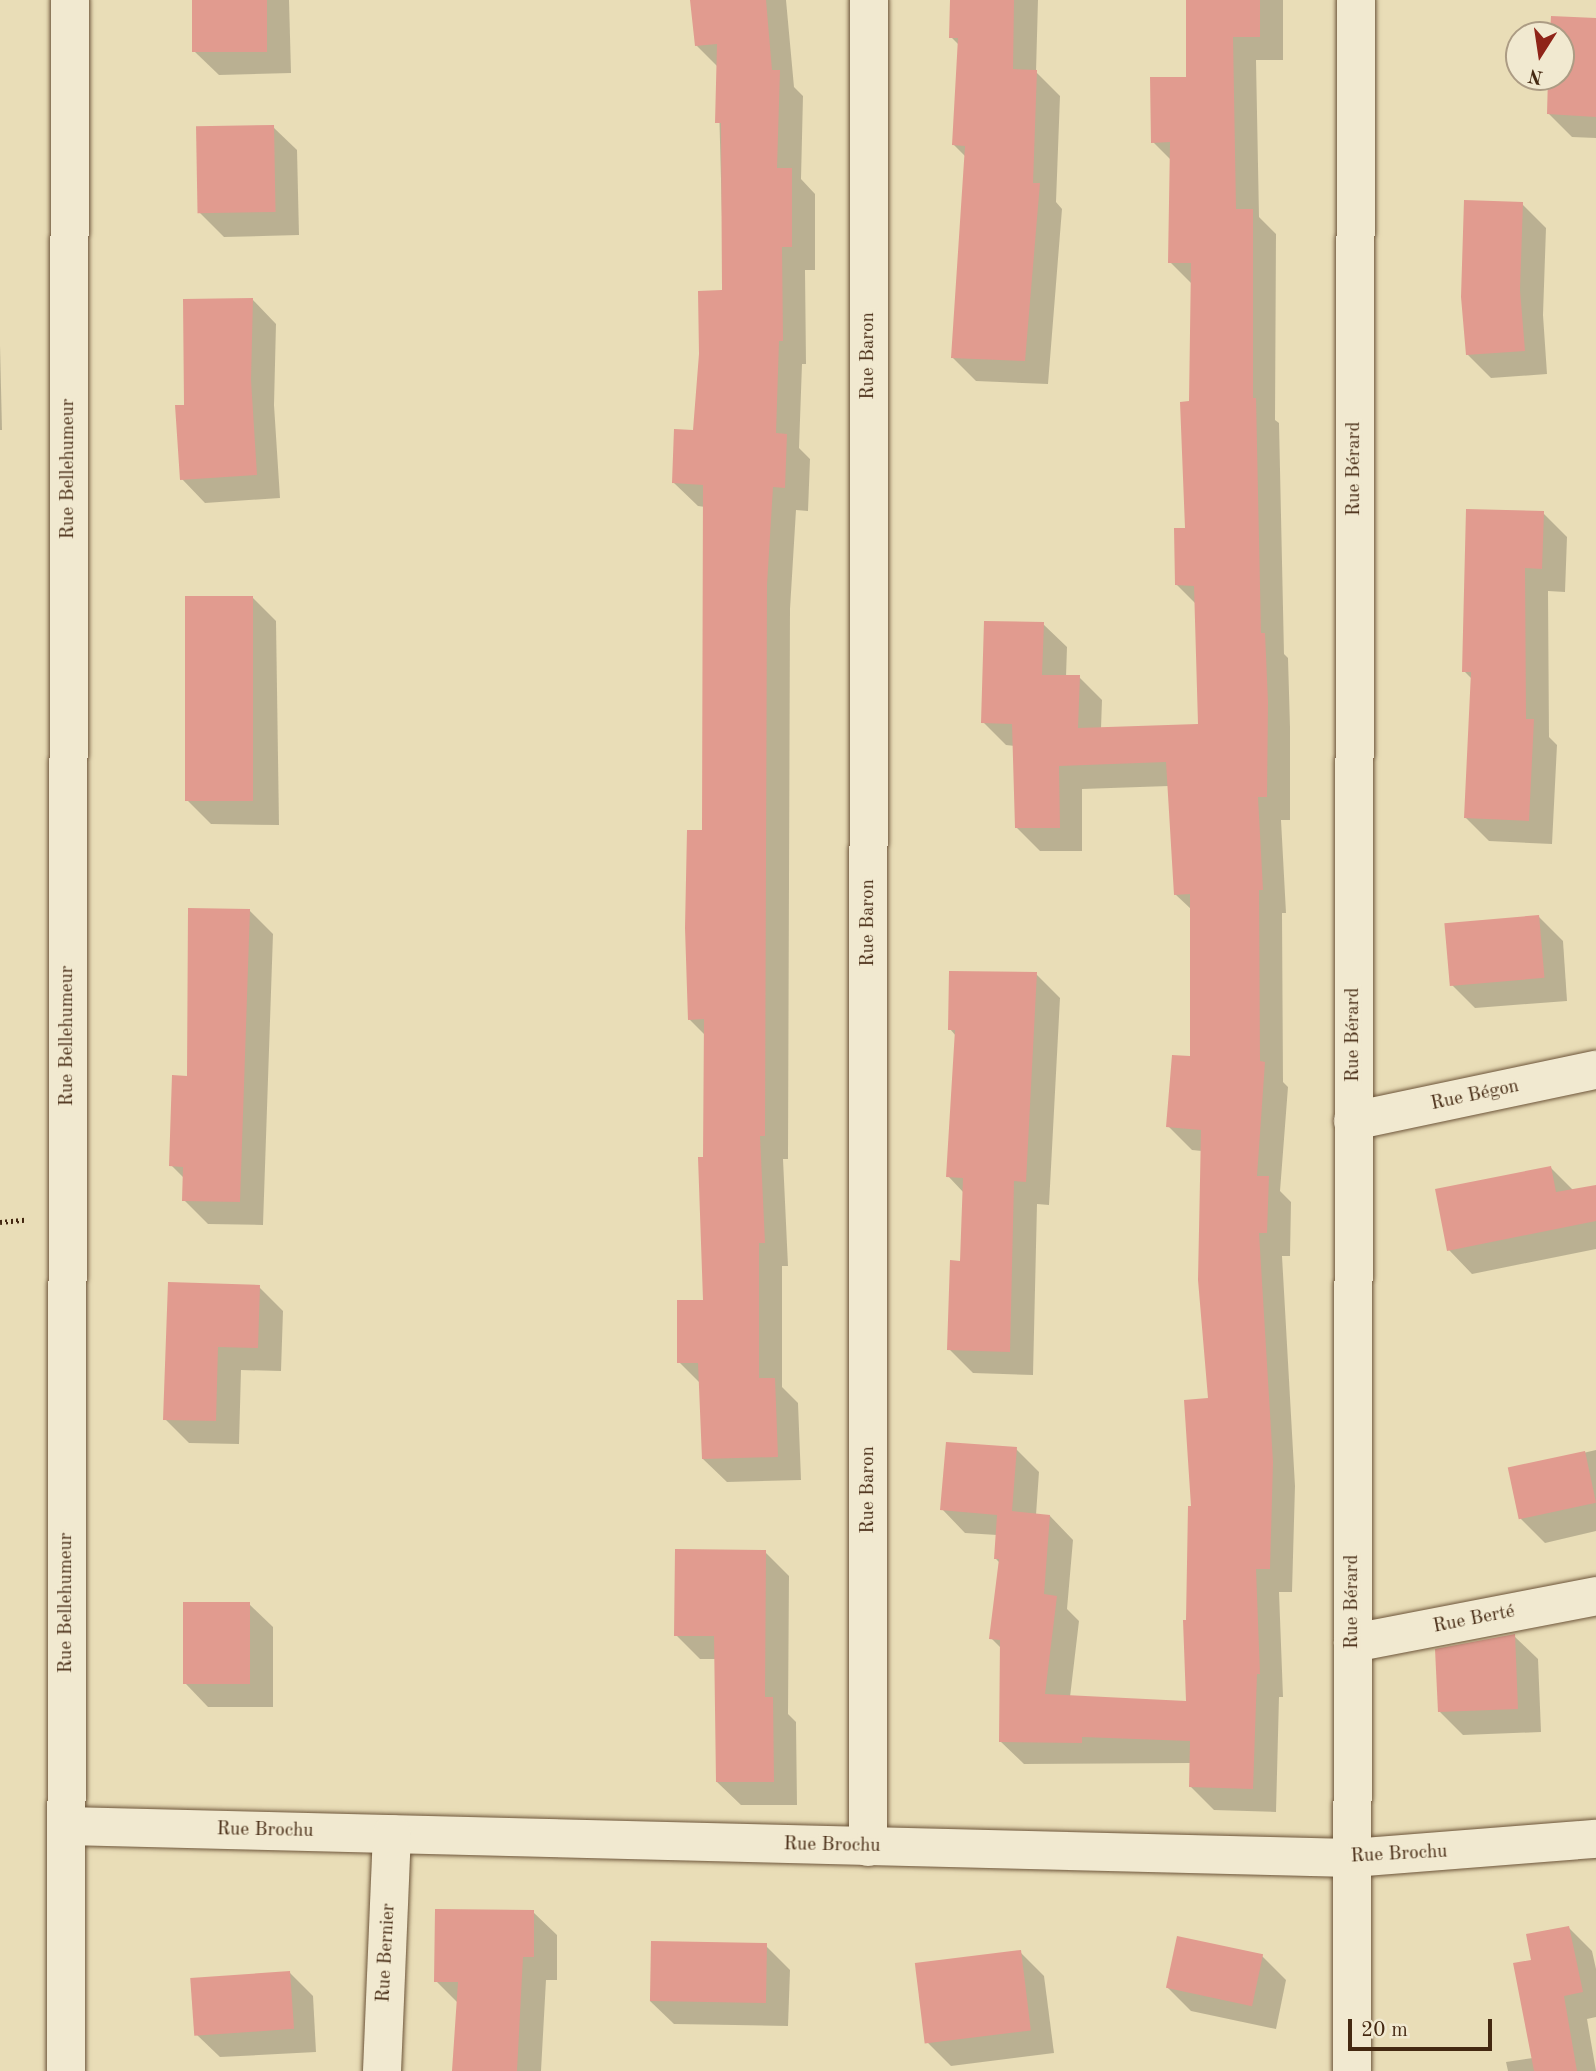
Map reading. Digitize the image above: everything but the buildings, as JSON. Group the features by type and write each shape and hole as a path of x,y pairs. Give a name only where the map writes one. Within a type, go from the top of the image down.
{"street":[{"name":"Rue Bellehumeur","path":"66,2071 70,0"},
{"name":"Rue Baron","path":"868,1847 869,0"},
{"name":"Rue Bérard","path":"1352,2071 1356,0"},
{"name":"Rue Bégon","path":"1353,1121 1596,1070"},
{"name":"Rue Berté","path":"1353,1643 1596,1596"},
{"name":"Rue Brochu","path":"67,1826 1352,1858 1596,1839"},
{"name":"Rue Bernier","path":"382,2071 392,1834"}]}
